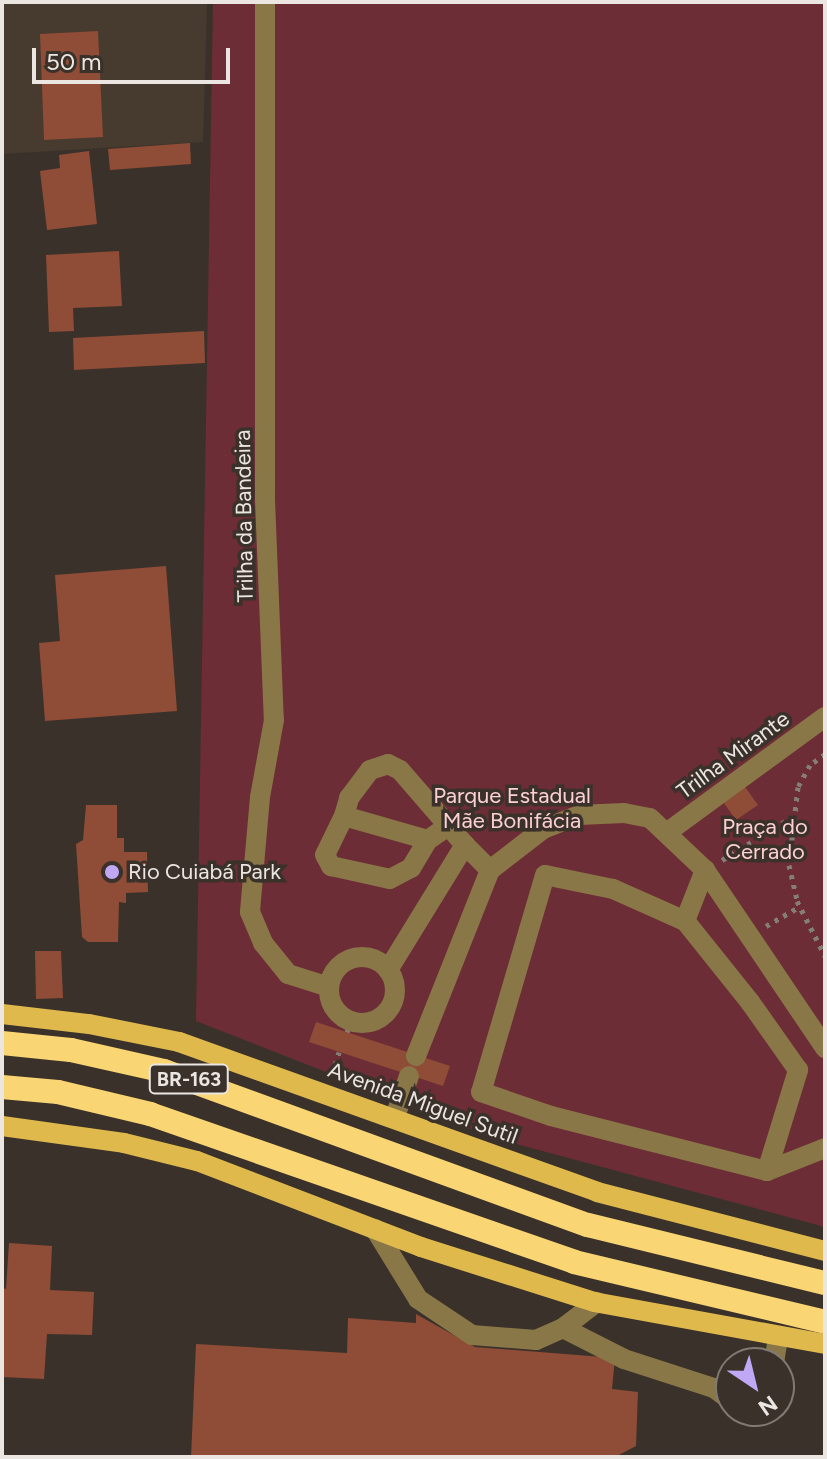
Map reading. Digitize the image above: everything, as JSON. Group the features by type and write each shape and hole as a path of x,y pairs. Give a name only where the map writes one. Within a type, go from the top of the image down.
{"highway":[{"name":"BR-163","path":"2,1043 71,1050 164,1071 367,1148 588,1225 825,1283"},
{"name":"BR-163","path":"2,1087 58,1092 150,1114 350,1187 574,1262 825,1322"}],"main road":[{"name":"Avenida Miguel Sutil","path":"2,1014 89,1024 179,1042 597,1192 825,1251"},
{"path":"2,1126 97,1138 197,1161 375,1229 597,1302 778,1338 825,1344"}],"street":[{"name":"Trilha da Bandeira","path":"265,2 265,500 274,720 260,797 250,912 263,943 288,974 329,987"},
{"name":"Trilha Mirante","path":"669,831 825,717"},
{"path":"448,826 428,840 411,868 390,879 331,866 325,855 349,798 370,770 388,764 400,770 490,870"},
{"path":"416,1056 490,870 543,829 579,815 624,813 650,818 669,831 705,870 825,1048"},
{"path":"344,816 428,840"},
{"path":"388,970 465,845"},
{"path":"685,921 705,870"},
{"path":"767,1171 798,1070 685,921 613,889 545,875 481,1092 551,1116 767,1171 825,1148"},
{"path":"366,957 388,970 396,986 386,1014 374,1022 349,1027 334,1009 329,987 338,967 351,959 366,957"},
{"path":"395,1117 409,1076"},
{"path":"375,1229 418,1299 459,1329 482,1338 523,1341 563,1328 597,1302"},
{"path":"563,1328 624,1359 715,1389"},
{"path":"777,1347 778,1338"}],"path":[{"path":"825,754 810,765 798,787 789,865 800,906 825,956"},
{"path":"705,870 793,817"},
{"path":"751,935 800,906"}],"shaded area":[{"path":"2,2 207,2 203,142 2,154"}],"green space":[{"name":"Parque Estadual Mãe Bonifácia","path":"213,2 825,2 825,1227 494,1138 196,1021"}],"building":[{"path":"98,31 103,137 44,140 40,34"},
{"path":"190,143 191,164 110,170 108,149"},
{"path":"89,151 97,224 47,230 40,171 60,168 59,155"},
{"path":"119,251 122,306 73,308 74,331 49,332 46,255"},
{"path":"204,331 205,363 74,370 73,338"},
{"path":"166,566 177,711 45,721 39,643 60,641 55,575"},
{"path":"743,784 758,805 736,820 721,799"},
{"name":"Rio Cuiabá Park","path":"86,805 117,805 117,838 124,838 124,852 147,852 148,892 126,893 126,903 119,902 118,942 88,942 82,937 76,844 83,840"},
{"path":"35,951 61,951 63,998 36,999"},
{"path":"316,1022 450,1066 443,1086 309,1042"},
{"path":"9,1243 52,1246 50,1290 94,1292 92,1335 47,1334 44,1379 2,1377 2,1288 6,1289"},
{"path":"416,1314 475,1347 615,1358 612,1389 638,1392 636,1446 615,1457 191,1457 196,1344 347,1353 348,1318 416,1323"}],"place":[{"name":"Rio Cuiabá Park","path":"112,872"}],"park label":[{"name":"Praça do Cerrado","path":"765,838"}]}
